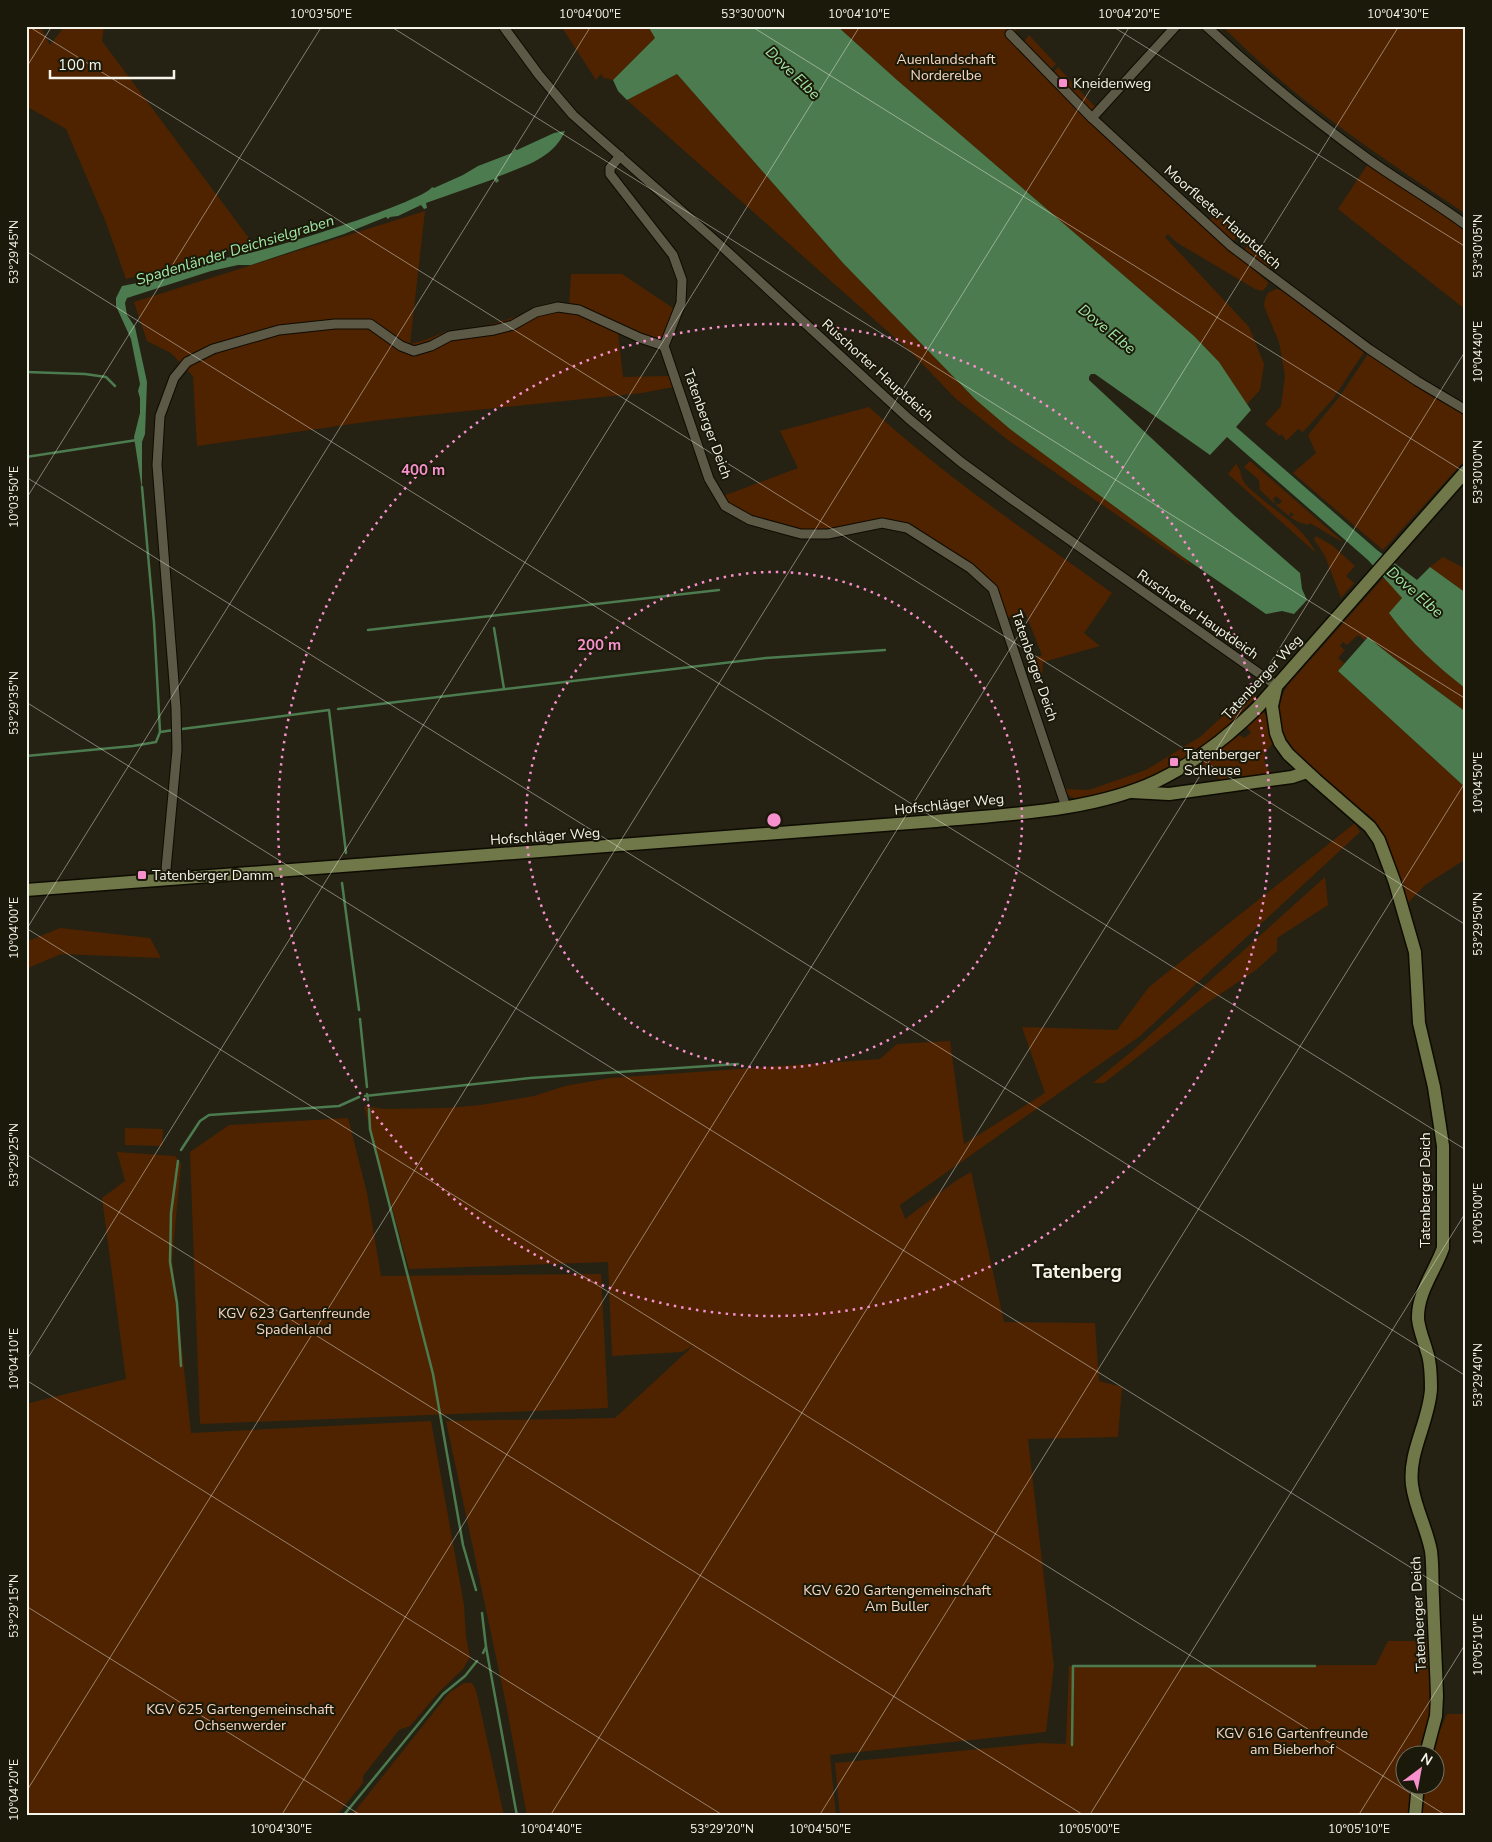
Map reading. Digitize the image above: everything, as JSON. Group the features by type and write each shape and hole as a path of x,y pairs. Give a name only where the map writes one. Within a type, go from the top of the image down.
{"street":[{"name":"Ruschorter Hauptdeich","path":"503,26 557,98 573,115 909,419 961,462 1277,686"},
{"path":"1092,118 1176,26"},
{"path":"1206,26 1263,78 1334,134 1466,225"},
{"name":"Moorfleeter Hauptdeich","path":"1010,34 1092,118 1204,223 1268,275 1369,349 1417,381 1466,410"},
{"path":"165,880 176,757 176,716 157,466 160,416 174,378 187,362 213,349 279,330 335,324 370,324 401,346 414,351 431,346 450,336 494,330 513,325 536,312 558,307 579,310 640,338 664,346 681,303 682,280 673,255 610,174 610,168 620,156"},
{"name":"Tatenberger Deich","path":"664,346 709,479 725,506 750,520 801,534 828,534 882,523 907,528 970,568 993,589 1066,807"},
{"name":"Tatenberger Weg","path":"1066,807 1109,798 1156,782 1209,751 1253,712 1277,686 1466,471"},
{"name":"Tatenberger Deich","path":"1277,686 1272,706 1276,733 1280,743 1288,754 1307,772 1370,827 1379,840 1386,857 1415,952 1419,1023 1434,1087 1443,1146 1442,1248 1438,1262 1421,1294 1418,1319 1430,1365 1430,1407 1417,1441 1412,1484 1431,1551 1437,1696 1436,1716 1429,1744"},
{"path":"1128,792 1169,794 1292,777 1307,772"},
{"name":"Hofschläger Weg","path":"26,890 936,821 1066,807"},
{"path":"1415,1816 1417,1794"}],"green space":[{"path":"26,26 40,26 50,45 65,26 104,26 102,41 254,245 126,279 105,220 66,129 26,106"},
{"path":"561,26 650,26 655,38 613,80 604,78 601,74 596,80"},
{"name":"Auenlandschaft Norderelbe","path":"837,26 1021,26 1008,37 1081,113 1204,228 1268,282 1262,291 1255,289 1176,242 1168,234 1165,237 1249,327 1264,364 1260,390 1247,404 1219,362 1194,336"},
{"path":"1222,26 1466,26 1466,214 1365,146 1326,117 1263,65"},
{"path":"1029,35 1056,64 1049,71 1023,43"},
{"path":"1058,67 1094,106 1100,105 1095,110 1090,110 1053,73"},
{"path":"677,74 843,263 975,399 1010,429 1183,557 1194,568 1008,440 955,398 912,353 627,100"},
{"path":"1368,164 1466,229 1466,310 1338,209"},
{"path":"425,211 410,344 445,332 479,328 556,305 569,307 571,274 622,274 679,312 670,346 618,332 623,377 669,376 673,387 642,393 380,420 197,446 193,376 171,353 147,341 134,302"},
{"path":"1215,214 1239,234 1234,240 1231,241 1209,221"},
{"path":"1249,243 1274,264 1268,270 1244,251"},
{"path":"1276,289 1281,290 1364,352 1333,399 1303,432 1298,429 1286,441 1282,434 1280,436 1265,424 1281,406 1285,376 1279,342 1264,306 1268,293"},
{"path":"1368,354 1431,396 1466,414 1466,459 1383,550 1293,473 1316,453 1308,435 1340,396"},
{"path":"869,407 957,480 1112,593 1084,633 1100,646 1043,662 1041,686 1033,659 1042,655 1025,612 1006,618 995,588 973,567 911,524 881,519 827,531 800,530 752,516 726,502 723,496 798,468 780,431"},
{"path":"1250,461 1342,542 1310,523 1308,525 1298,522 1290,517 1294,515 1291,512 1289,516 1276,505 1277,503 1279,505 1282,501 1276,496 1273,499 1274,503 1260,490 1259,480 1244,467"},
{"path":"1236,464 1246,485 1293,524 1310,542 1316,553 1228,474"},
{"path":"1316,536 1333,546 1355,566 1346,576 1354,583 1341,598 1325,556 1314,539"},
{"path":"1443,557 1466,569 1466,593 1430,567"},
{"path":"1384,577 1402,598 1390,613 1425,654 1466,689 1466,712 1368,637 1365,640 1358,635 1347,645 1343,642 1340,646 1345,650 1338,658 1344,663 1338,671 1466,788 1466,859 1425,885 1405,904 1390,851 1376,822 1325,782 1296,754 1286,738 1280,721 1280,703 1288,685"},
{"path":"1249,692 1256,697 1215,738 1198,751 1164,770 1124,787 1088,797 1075,798 1069,796 1063,789 1089,790 1146,770 1200,737"},
{"path":"1263,711 1268,718 1274,742 1264,758 1271,774 1243,779 1242,774 1227,777 1227,780 1220,781 1214,770 1201,774 1195,768 1239,735 1244,738 1251,733 1247,727"},
{"name":"KGV 620 Gartengemeinschaft Am Buller","path":"1355,823 1360,832 1140,1036 900,1205 905,1219 957,1180 971,1172 1004,1322 1095,1323 1099,1381 1122,1387 1118,1437 1028,1439 1054,1666 1046,1732 830,1755 836,1816 527,1816 506,1704 446,1421 615,1418 694,1345 682,1352 612,1356 608,1262 409,1269 364,1106 384,1109 447,1108 481,1105 534,1096 565,1086 610,1078 880,1059 897,1044 950,1041 964,1144 1045,1093 1022,1027 1117,1030 1149,987"},
{"path":"1325,877 1328,905 1277,938 1277,951 1256,970 1207,1003 1104,1083 1093,1083 1131,1052"},
{"path":"60,928 150,938 161,958 61,954 26,969 26,942"},
{"name":"KGV 623 Gartenfreunde Spadenland","path":"348,1118 367,1193 381,1276 601,1274 608,1408 200,1424 190,1152 229,1125"},
{"path":"125,1128 163,1129 162,1146 125,1145"},
{"name":"KGV 625 Gartengemeinschaft Ochsenwerder","path":"117,1152 175,1156 181,1164 172,1259 191,1433 431,1421 464,1605 466,1637 470,1657 463,1669 440,1691 410,1726 399,1730 363,1776 363,1783 336,1816 26,1816 26,1404 126,1379 102,1198 125,1181"},
{"name":"KGV 616 Gartenfreunde am Bieberhof","path":"1388,1641 1431,1641 1432,1715 1425,1744 1394,1744 1394,1794 1414,1794 1411,1816 840,1816 835,1763 1040,1743 1066,1744 1069,1666 1376,1665"},
{"path":"464,1683 472,1683 476,1690 504,1816 351,1816 449,1693"},
{"path":"1447,1714 1466,1714 1466,1816 1419,1816 1421,1794 1444,1794 1444,1744 1434,1744"}],"water":[{"name":"Dove Elbe","path":"648,26 837,26 1194,336 1219,362 1251,410 1236,427 1377,550 1417,580 1430,567 1466,593 1466,689 1425,654 1389,613 1402,598 1368,560 1227,437 1210,455 1095,374 1091,374 1089,377 1089,380 1236,517 1300,573 1302,589 1307,600 1294,614 1282,611 1266,614 1183,557 1010,429 975,399 843,263 677,74 627,100 618,91 613,80 655,38"},
{"path":"565,131 560,141 545,155 527,165 497,177 499,181 496,183 494,179 426,203 427,208 424,209 421,205 398,216 388,219 386,217 344,234 251,265 238,265 211,271 127,298 125,303 127,315 135,327 147,382 145,434 142,442 142,490 134,437 140,413 138,391 140,384 131,339 116,306 116,298 122,286 163,278 214,261 216,258 231,257 257,251 328,230 398,205 421,195 432,187 434,188 463,175 478,166 512,153 515,149 517,150 554,133"},
{"path":"1368,637 1466,712 1466,788 1338,671"}],"waterway":[{"path":"26,372 85,374 106,377 115,386"},
{"path":"26,457 137,440"},
{"name":"Spadenländer Deichsielgraben","path":"142,487 154,622 160,732"},
{"path":"368,630 719,590"},
{"path":"494,628 504,689"},
{"path":"338,709 766,658 885,650"},
{"path":"182,729 329,710 346,853"},
{"path":"26,756 133,746 156,742 160,732 174,730"},
{"path":"342,883 359,1010"},
{"path":"360,1019 367,1087"},
{"path":"365,1096 530,1078 738,1064"},
{"path":"367,1094 368,1100"},
{"path":"181,1150 200,1121 209,1115 339,1106 359,1097"},
{"path":"369,1109 370,1129 433,1374 463,1545 476,1590"},
{"path":"178,1161 171,1213 170,1262 177,1303 181,1366"},
{"path":"482,1613 486,1647 483,1653"},
{"path":"486,1647 517,1816"},
{"path":"343,1816 443,1694 465,1676 477,1661"},
{"path":"1072,1745 1073,1666 1315,1666"}],"place":[{"name":"Kneidenweg","path":"1063,83"},
{"name":"Tatenberger Schleuse","path":"1174,762"},
{"name":"Tatenberger Damm","path":"142,875"}],"district":[{"name":"Tatenberg","path":"1077,1271"}]}
